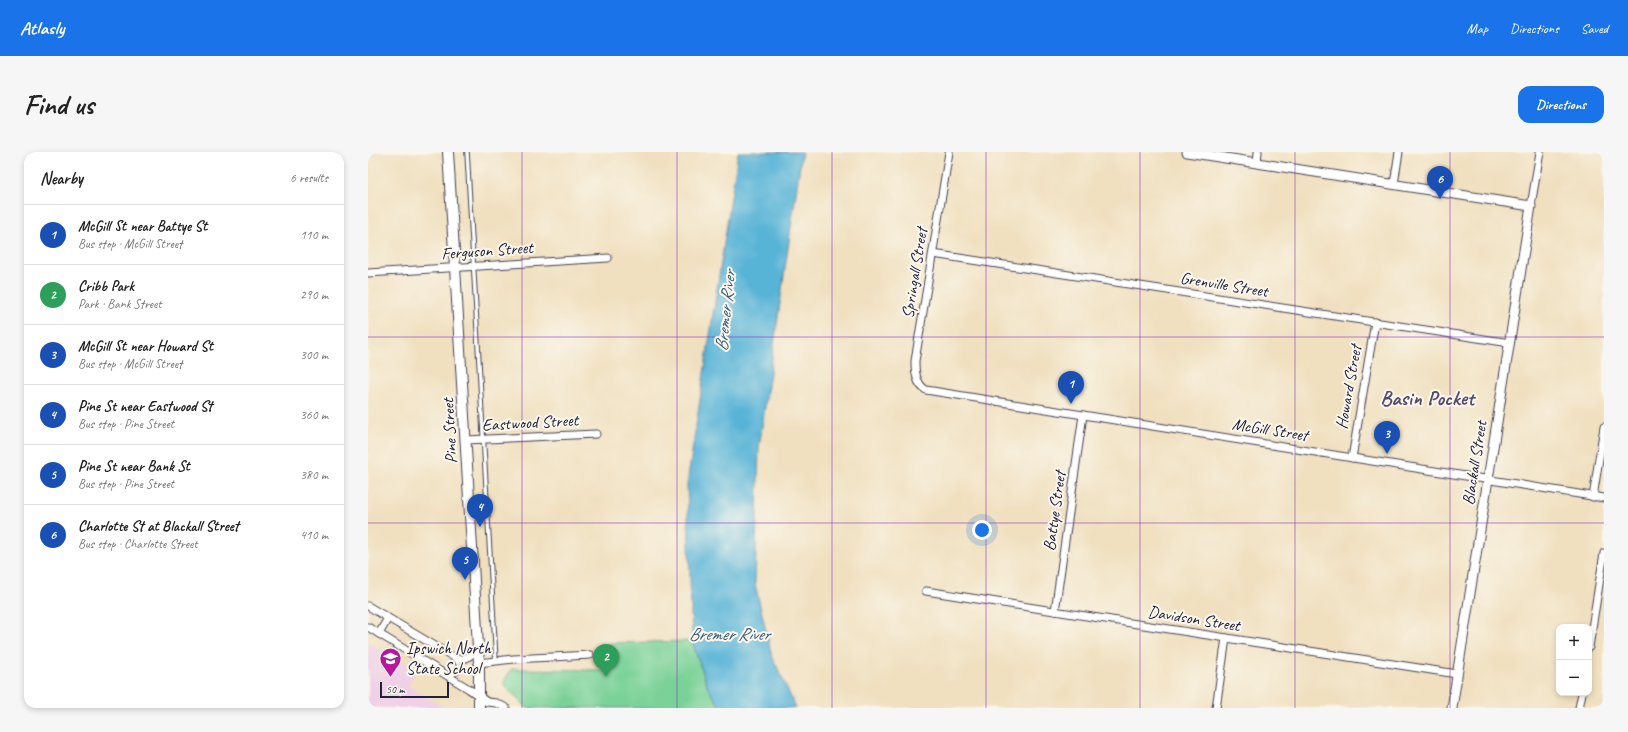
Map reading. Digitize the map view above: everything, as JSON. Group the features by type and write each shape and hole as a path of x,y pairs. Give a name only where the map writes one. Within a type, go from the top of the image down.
{"main road":[{"name":"Pine Street","path":"448,152 479,663 479,708"}],"street":[{"name":"Springall Street","path":"930,391 926,390 920,385 916,376 915,361 949,152"},
{"path":"1187,152 1531,206"},
{"path":"1257,163 1258,152"},
{"path":"1394,184 1399,152"},
{"name":"Blackall Street","path":"1452,708 1540,152"},
{"name":"Grenville Street","path":"933,254 1510,343"},
{"name":"Ferguson Street","path":"368,273 608,258"},
{"name":"Howard Street","path":"1352,458 1375,322"},
{"name":"McGill Street","path":"930,391 1604,498"},
{"name":"Battye Street","path":"1055,611 1083,415"},
{"path":"1593,497 1604,427"},
{"name":"Eastwood Street","path":"466,440 596,434"},
{"path":"1592,628 1604,553"},
{"name":"Davidson Street","path":"926,591 1457,674"},
{"path":"368,606 455,659 460,660 467,658 478,646"},
{"path":"379,634 388,618"},
{"path":"368,627 480,696 487,702 496,703 506,708"},
{"path":"1216,708 1226,638"},
{"path":"479,663 590,655"},
{"path":"1579,708 1581,696"}],"lane":[{"name":"Pine Street","path":"467,152 496,661"},
{"path":"449,677 459,671 458,662 455,659"}],"shaded area":[{"name":"Ipswich North State School","path":"368,642 417,670 408,686 446,708 368,708"}],"green space":[{"path":"692,641 708,688 721,708 527,708 503,684 511,669 609,670 609,643"}],"water":[{"name":"Bremer River","path":"738,152 802,152 759,448 755,584 772,656 796,708 721,708 708,688 692,641 687,484"}],"place":[{"name":"Charlotte St at Blackall Street","path":"1440,199"},
{"name":"McGill St near Battye St","path":"1071,404"},
{"name":"McGill St near Howard St","path":"1387,454"},
{"name":"Pine St near Eastwood St","path":"480,527"},
{"name":"Pine St near Bank St","path":"465,580"},
{"name":"Cribb Park","path":"606,677"},
{"name":"Ipswich North State School","path":"390,678"}],"district":[{"name":"Basin Pocket","path":"1427,398"}]}
